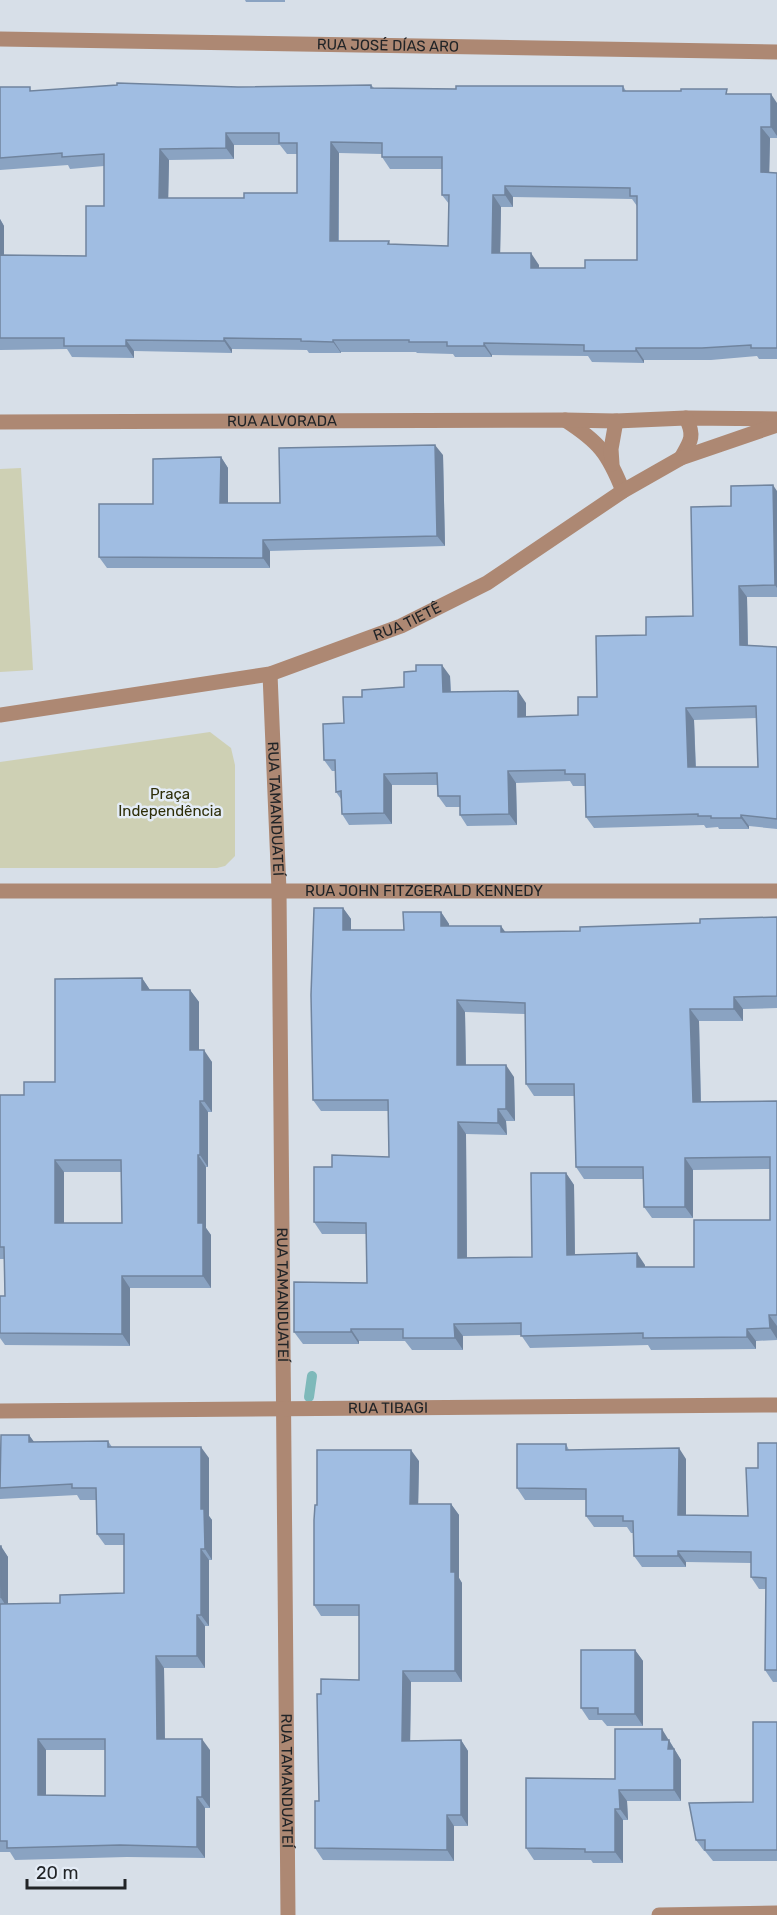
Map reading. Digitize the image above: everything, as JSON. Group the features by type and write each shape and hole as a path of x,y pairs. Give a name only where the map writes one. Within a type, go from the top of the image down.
{"street":[{"name":"RUA JOSÉ DÍAS ARO","path":"0,39 777,52"},
{"name":"RUA ALVORADA","path":"0,422 565,420 616,422 686,418 777,419"},
{"path":"681,458 690,443 692,431 686,418"},
{"path":"565,420 591,437 612,464 623,491"},
{"path":"612,464 611,449 616,422"},
{"name":"RUA TIETÊ","path":"0,715 270,674 401,626 487,584 623,491 681,458 777,425"},
{"name":"RUA TAMANDUATEÍ","path":"270,674 279,890 288,1915"},
{"name":"RUA JOHN FITZGERALD KENNEDY","path":"0,891 777,891"},
{"name":"RUA TIBAGI","path":"0,1411 777,1405"},
{"path":"659,1915 777,1913"}],"green space":[{"path":"21,468 33,670 0,672 0,469"},
{"name":"Praça Independência","path":"210,732 231,748 235,765 235,856 225,866 217,868 0,868 0,762"}],"building":[{"path":"117,83 238,87 371,85 371,88 456,89 456,86 623,86 623,91 727,89 726,94 771,94 771,127 761,127 761,172 777,173 777,348 751,348 751,345 636,348 636,351 584,351 584,345 484,343 484,346 447,346 447,342 409,342 409,340 333,340 333,342 301,341 301,339 224,338 224,341 126,340 126,346 64,346 64,338 0,338 0,255 86,256 86,206 104,206 104,154 62,157 62,153 0,158 0,87 30,87 30,91 117,85","holes":["226,133 279,133 279,143 297,143 297,193 244,193 244,198 159,198 160,149 226,148","331,142 382,143 382,157 442,157 442,195 449,195 448,246 388,244 389,241 330,241","505,186 630,188 630,196 637,196 637,260 585,260 585,268 531,268 531,253 492,253 493,195 505,195"]},
{"path":"435,445 437,536 263,540 263,558 99,557 99,504 153,504 153,459 221,457 220,503 280,503 279,448"},
{"path":"773,485 775,585 739,586 740,645 777,647 777,819 741,815 741,818 711,818 711,816 698,816 698,814 586,817 585,774 565,774 565,770 508,771 509,814 460,815 460,796 438,796 437,773 384,774 384,813 342,814 341,791 336,792 335,760 324,760 323,724 344,723 343,697 362,697 362,690 404,687 404,672 416,671 416,665 442,665 443,692 518,691 518,717 578,715 578,697 597,697 596,636 646,635 646,617 693,616 691,507 731,506 731,486","holes":["756,706 758,767 688,767 686,708"]},
{"path":"314,908 343,908 343,930 404,930 403,912 441,912 441,926 501,926 501,932 580,931 580,927 700,923 700,919 777,917 777,996 734,997 734,1009 690,1009 693,1102 777,1101 777,1315 769,1315 770,1328 747,1329 747,1337 643,1338 643,1333 521,1336 521,1323 454,1324 455,1338 403,1338 403,1329 294,1332 294,1282 367,1283 366,1223 314,1222 314,1167 332,1167 332,1155 389,1157 388,1100 313,1100 311,995","holes":["457,1000 525,1003 526,1084 574,1084 576,1167 643,1167 644,1207 685,1207 685,1158 770,1157 770,1220 694,1220 694,1267 637,1267 637,1253 567,1255 566,1173 531,1173 532,1257 458,1258 458,1122 498,1123 498,1109 506,1109 506,1065 457,1065"]},
{"path":"142,978 142,990 190,990 190,1050 204,1050 204,1101 200,1101 200,1155 198,1155 198,1223 203,1223 203,1276 122,1276 122,1334 0,1333 0,1296 5,1296 4,1247 0,1247 0,1095 24,1095 24,1082 55,1082 55,979","holes":["55,1160 121,1160 122,1223 55,1223"]},
{"path":"1,1435 29,1435 29,1442 108,1441 108,1447 201,1447 201,1509 204,1509 205,1549 201,1549 201,1615 197,1615 197,1656 156,1656 157,1739 202,1739 202,1797 197,1797 197,1847 120,1845 7,1848 7,1841 0,1841 0,1604 60,1603 60,1595 124,1593 124,1534 97,1534 96,1488 72,1488 72,1484 0,1488","holes":["38,1739 105,1739 105,1796 38,1795"]},
{"path":"758,1443 777,1443 777,1670 765,1670 766,1578 751,1577 751,1552 678,1551 678,1556 634,1556 633,1521 623,1521 623,1516 586,1516 586,1489 517,1488 517,1444 566,1444 566,1450 679,1448 678,1515 748,1516 746,1468 758,1468"},
{"path":"317,1450 411,1450 410,1504 451,1504 451,1572 455,1572 455,1671 403,1671 402,1741 461,1740 461,1815 447,1815 447,1850 315,1848 315,1801 319,1801 317,1694 321,1694 321,1679 359,1680 359,1605 314,1605"},
{"path":"0,1546 1,1546 0,1598"},
{"path":"581,1650 635,1650 635,1714 598,1714 598,1708 581,1708"},
{"path":"753,1722 777,1722 777,1850 705,1850 705,1840 696,1840 689,1803 753,1802"},
{"path":"615,1729 662,1729 662,1740 669,1740 668,1749 674,1749 674,1790 619,1790 620,1809 615,1809 615,1852 526,1848 526,1778 615,1779"}],"waterway":[{"path":"309,1397 312,1376"}]}
